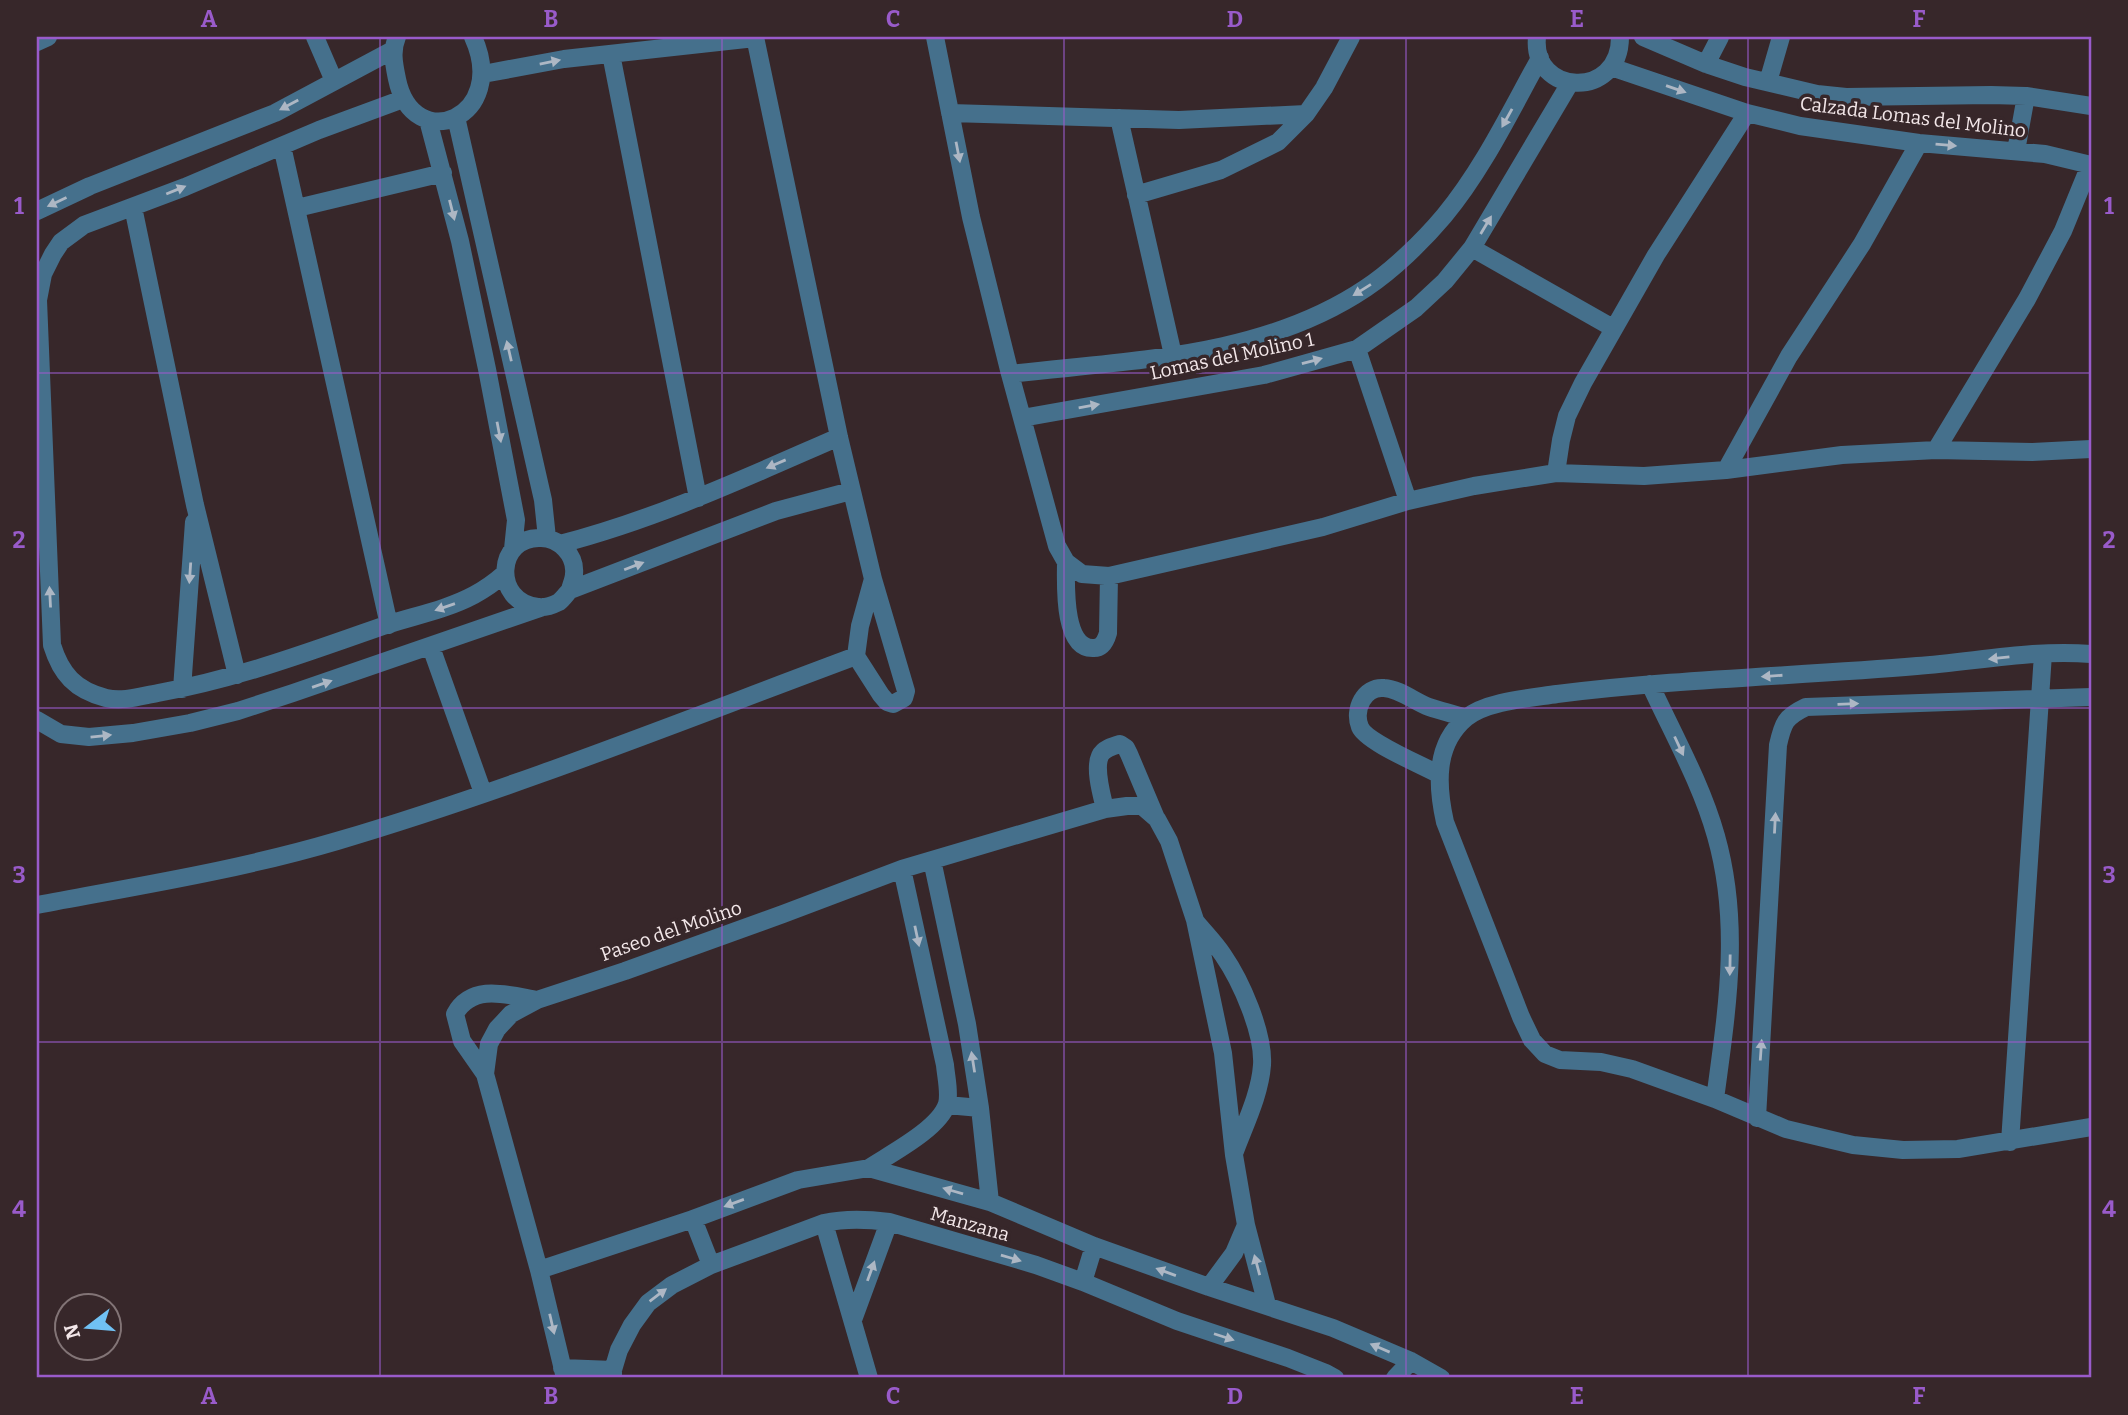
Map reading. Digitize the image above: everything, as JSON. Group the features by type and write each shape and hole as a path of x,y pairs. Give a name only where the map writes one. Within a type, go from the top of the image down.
{"street":[{"path":"37,42 48,37"},
{"path":"315,37 334,81"},
{"path":"37,211 90,186 275,113 395,43 397,76 403,99 409,108 417,116 428,120 443,121 456,117 477,97 483,74 482,62 473,37"},
{"path":"483,74 564,59 755,37 839,438 873,579 906,691 904,698 893,704 887,702 856,656 860,626 873,579"},
{"path":"935,37 971,217 1057,546 1066,562 1082,573 1109,576 1323,527 1408,501 1474,486 1556,473 1644,476 1726,470 1842,455 1936,450 2032,452 2091,449"},
{"path":"1136,195 1221,170 1278,142 1307,114 1352,37"},
{"path":"1537,37 1540,58 1547,70 1570,83 1586,83 1600,78 1617,58 1620,37"},
{"name":"Calzada Lomas del Molino","path":"1643,37 1706,64 1817,94 1846,97 2026,96 2091,106"},
{"path":"1706,64 1720,37"},
{"path":"1768,82 1781,37"},
{"path":"611,54 698,498"},
{"name":"Lomas del Molino 1","path":"1010,374 1173,355 1243,342 1304,322 1367,288 1407,255 1444,216 1482,164 1540,58"},
{"name":"Calzada Lomas del Molino","path":"1611,67 1747,113 1800,126 1919,143 2045,154 2091,165"},
{"name":"Lomas del Molino 1","path":"1022,418 1264,375 1357,349 1416,308 1446,281 1472,248 1570,83"},
{"path":"2016,151 2026,96"},
{"path":"403,99 100,218 72,232 52,254 43,274 38,300 40,452 52,645 58,664 82,689 106,698 124,700 237,675 446,607 472,596 505,574"},
{"path":"950,113 1180,120 1307,114"},
{"path":"1556,473 1567,416 1583,383 1656,255 1747,113"},
{"path":"37,720 61,734 89,737 190,723 238,711 431,647 559,602 570,590 575,573 571,557 554,541 543,500 456,117"},
{"path":"1119,118 1173,355"},
{"path":"428,120 443,173 487,369 516,520 513,549"},
{"path":"1726,470 1789,356 1862,244 1919,143"},
{"path":"282,146 388,625"},
{"path":"1936,450 2033,288 2063,231 2091,165"},
{"path":"297,208 443,173"},
{"path":"90,186 100,218"},
{"path":"133,207 195,505 237,675"},
{"path":"1472,248 1613,328"},
{"path":"1357,349 1408,501"},
{"path":"543,607 529,606 517,599 508,588 506,561 513,549 523,541 535,537 554,541 626,525 698,498 839,438"},
{"path":"570,590 776,511 852,491"},
{"path":"182,689 195,505"},
{"path":"1066,562 1070,623 1076,636 1088,647 1100,646 1105,642 1108,633 1109,576"},
{"path":"431,647 483,793"},
{"path":"2091,654 2043,654 1920,666 1650,684 1513,700 1488,707 1466,718 1452,734 1438,774 1445,822 1521,1017 1532,1040 1545,1054 1560,1060 1601,1062 1632,1069 1715,1099 1786,1129 1853,1146 1903,1150 1958,1149 2091,1127"},
{"path":"2010,1142 2043,654"},
{"path":"37,905 251,863 336,842 483,793 856,656"},
{"path":"1650,684 1699,788 1716,836 1728,894 1730,992 1715,1099"},
{"path":"1438,774 1371,741 1360,728 1358,711 1361,701 1377,688 1387,688 1428,706 1466,718"},
{"path":"1757,1118 1776,819 1778,745 1783,724 1792,713 1806,707 2091,697"},
{"path":"1105,809 1098,771 1100,756 1119,744 1126,748 1136,767 1169,841 1195,920 1223,1053 1234,1155 1246,1225 1267,1305"},
{"name":"Paseo del Molino","path":"564,1373 539,1270 485,1074 489,1044 497,1029 511,1014 537,1000 902,869 1105,809 1142,806 1157,819"},
{"path":"932,860 967,1024 980,1108 990,1202"},
{"path":"539,1270 693,1219 798,1180 869,1168 922,1133 938,1119 947,1105 945,1065 902,869"},
{"path":"1195,920 1224,956 1244,994 1259,1033 1262,1064 1256,1094 1234,1155"},
{"path":"485,1074 462,1041 455,1014 461,1002 476,995 490,993 537,1000"},
{"path":"947,1105 980,1108"},
{"path":"869,1168 990,1202 1094,1246 1333,1328 1411,1361 1441,1378"},
{"path":"693,1219 711,1265"},
{"name":"Manzana","path":"613,1374 619,1350 632,1325 648,1303 672,1285 711,1265 841,1219 889,1222 1037,1265 1177,1321 1288,1358 1335,1378"},
{"path":"853,1320 889,1222"},
{"path":"824,1223 869,1378"},
{"path":"1209,1287 1234,1253 1246,1225"},
{"path":"1083,1282 1094,1246"},
{"path":"1395,1378 1411,1361"},
{"path":"564,1373 613,1374"}]}
